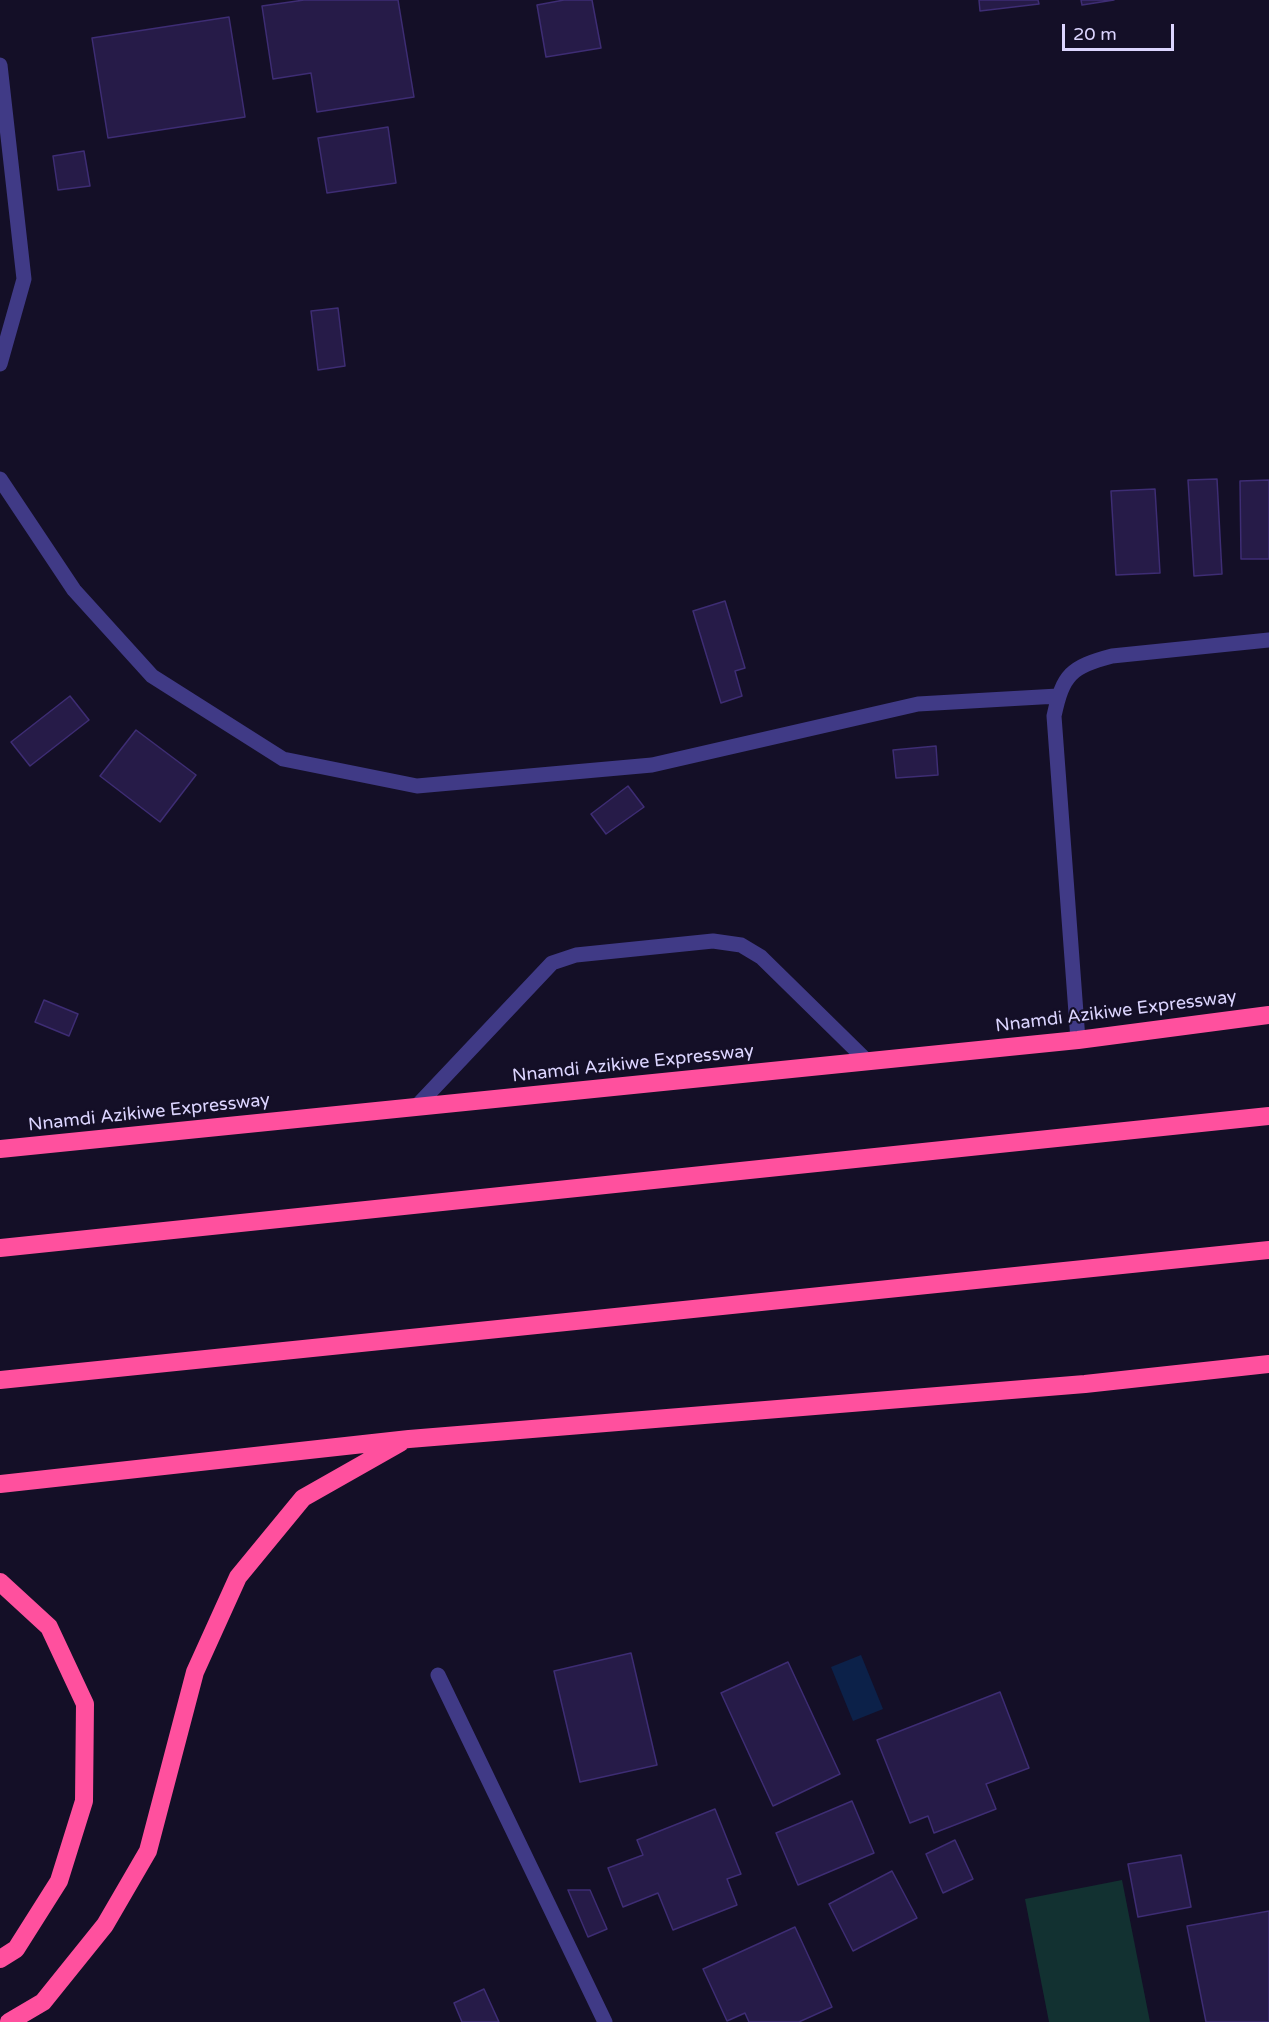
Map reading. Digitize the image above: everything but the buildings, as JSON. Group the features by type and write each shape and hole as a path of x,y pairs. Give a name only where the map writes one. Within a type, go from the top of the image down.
{"highway":[{"name":"Nnamdi Azikiwe Expressway","path":"0,1149 1078,1040 1269,1015"},
{"path":"0,1248 1269,1116"},
{"path":"0,1142 20,1148"},
{"path":"0,1380 1269,1250"},
{"path":"0,1484 409,1438 1073,1385 1269,1364"},
{"path":"9,2022 43,2002 105,1925 148,1851 195,1672 238,1577 303,1498 409,1438"},
{"path":"0,1582 49,1627 85,1704 84,1801 59,1881 16,1949 0,1959"}],"street":[{"path":"0,65 24,279 0,364"},
{"path":"0,479 74,590 152,676 283,759 417,786 651,765 918,704 1058,696"},
{"path":"1078,1040 1054,716 1058,696 1069,674 1090,662 1112,656 1269,640"},
{"path":"416,1107 552,963 587,953 713,941 741,945 761,957 867,1061"},
{"path":"438,1675 605,2022"}],"green space":[{"path":"1122,1880 1150,2022 1049,2022 1025,1899"}],"water":[{"path":"861,1655 883,1709 853,1721 831,1667"}]}
